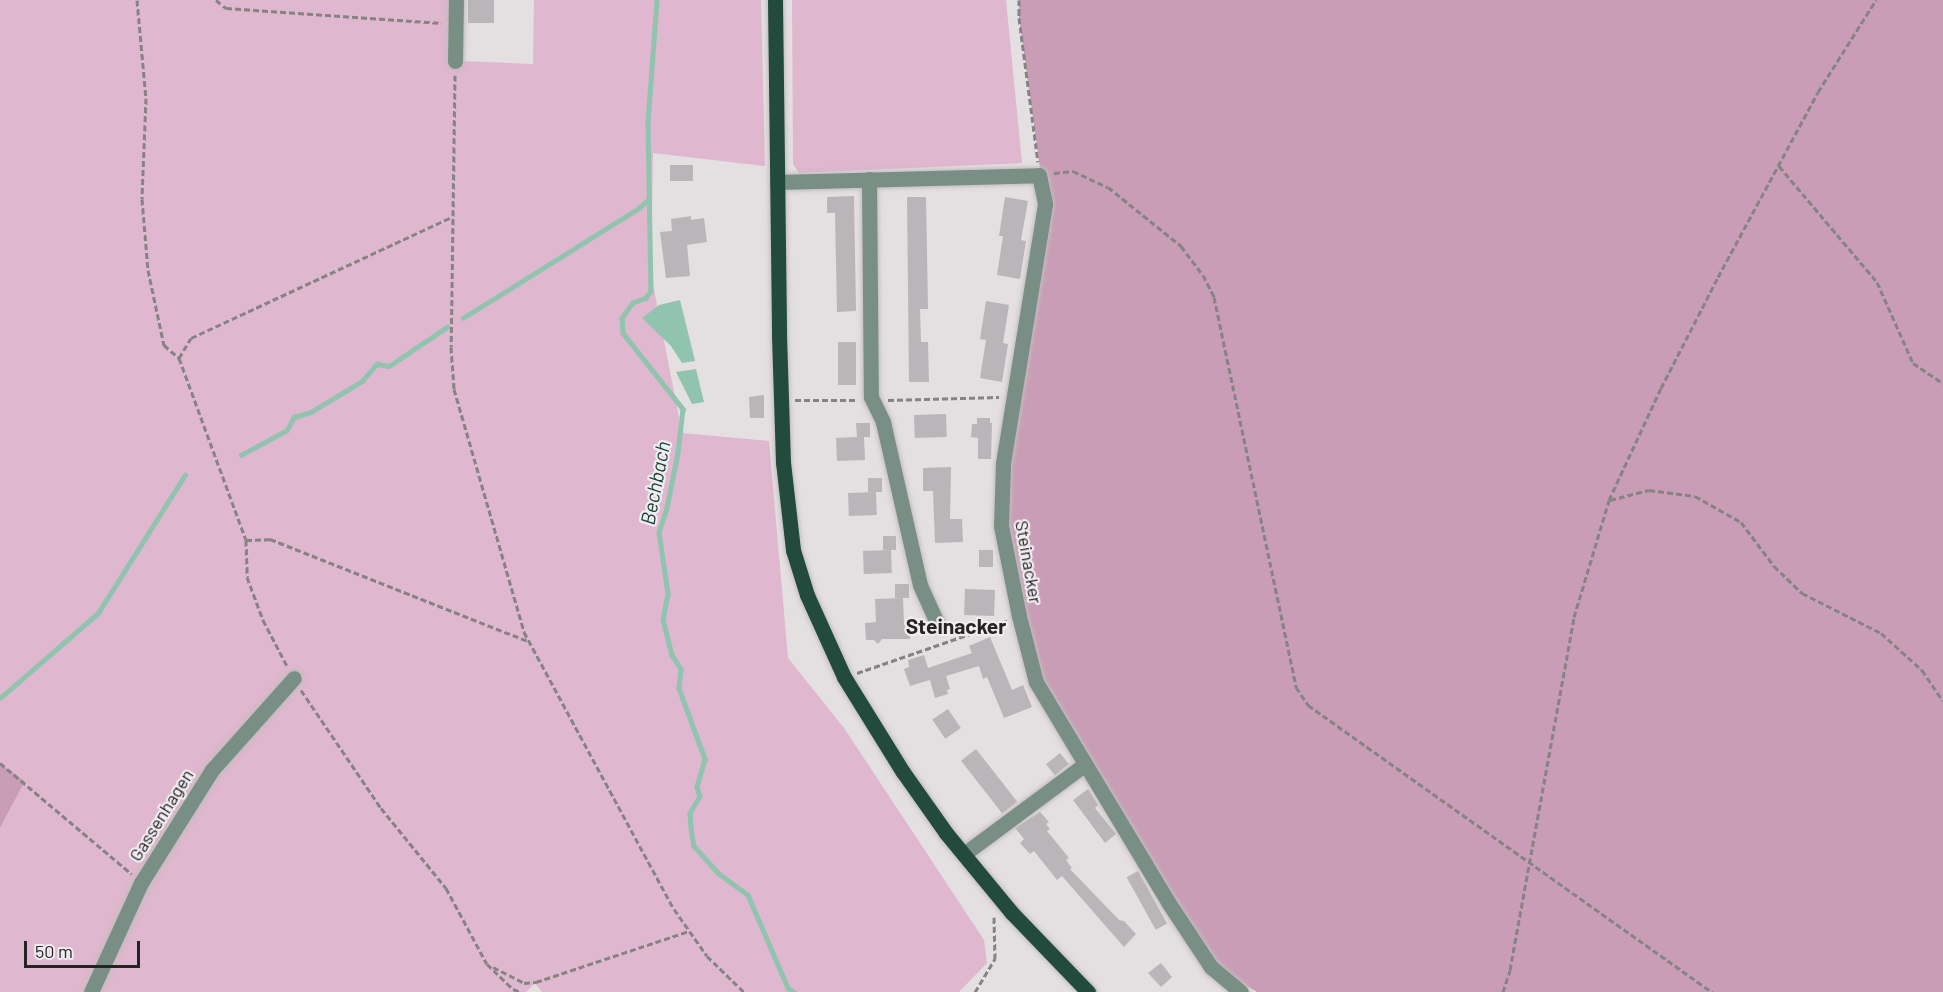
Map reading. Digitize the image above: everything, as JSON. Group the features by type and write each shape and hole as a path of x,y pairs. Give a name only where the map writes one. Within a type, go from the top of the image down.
{"main road":[{"path":"775,0 783,462 793,550 807,595 844,677 903,772 992,888 1088,992"}],"street":[{"path":"455,61 456,0"},
{"path":"777,182 1039,175"},
{"name":"Steinacker","path":"1039,175 1045,204 1003,463 1001,526 1019,616 1036,682 1168,902 1211,967 1241,992"},
{"path":"870,179 872,400 883,422 920,585 938,626"},
{"name":"Gassenhagen","path":"91,992 141,883 212,770 294,678"},
{"path":"964,854 1085,764"}],"path":[{"path":"137,0 146,98 142,199 148,270 164,345 179,358 246,540 247,577 263,620 294,678 381,808 446,888 487,964 512,990 520,992"},
{"path":"216,0 226,8 455,24"},
{"path":"1019,0 1019,18 1039,175 1073,171 1108,187 1180,246 1203,275 1214,297 1296,687 1308,705 1712,992"},
{"path":"1503,992 1510,970 1574,617 1609,500 1661,388 1818,92 1876,0"},
{"path":"455,61 451,347 454,388 528,642 652,870 689,931 707,956 744,992"},
{"path":"1779,166 1877,282 1913,363 1943,383"},
{"path":"179,358 191,338 453,216"},
{"path":"781,400 1012,397"},
{"path":"1609,500 1649,490 1695,496 1741,522 1773,566 1802,593 1881,633 1922,670 1943,701"},
{"path":"246,540 270,539 528,642"},
{"path":"844,677 1019,616"},
{"path":"0,762 141,883"},
{"path":"975,992 995,959 992,888"},
{"path":"487,964 524,983 536,982 689,931"}],"shaded area":[{"path":"0,0 464,0 463,61 533,64 534,0 761,0 765,166 653,153 651,274 682,433 769,441 788,658 844,728 984,940 987,963 959,992 542,992 535,983 526,992 0,992 0,828 25,781 0,763"},
{"path":"792,0 1006,0 1022,163 799,173 793,164"},
{"path":"1019,0 1943,0 1943,992 1257,992 1221,971 1036,682 1001,526 1045,204 1019,18"},
{"path":"680,300 695,361 682,363 671,346 642,318 659,305"},
{"path":"696,369 704,402 692,404 676,372"},
{"path":"0,763 25,781 0,828"}],"building":[{"path":"468,0 494,0 494,23 468,23"},
{"path":"670,165 693,165 693,181 670,181"},
{"path":"854,196 856,311 837,312 835,213 827,213 827,197"},
{"path":"907,197 926,197 928,309 920,309 921,342 928,342 929,382 909,382"},
{"path":"1005,197 1028,201 1021,240 1026,241 1020,279 997,275 1003,236 999,236"},
{"path":"691,216 691,220 704,218 707,242 687,245 690,276 666,278 660,232 672,231 671,219"},
{"path":"986,301 1009,305 1003,343 1008,344 1002,382 980,378 986,340 980,339"},
{"path":"838,342 856,342 856,385 838,385"},
{"path":"764,395 764,418 750,418 749,397"},
{"path":"946,414 947,437 915,438 914,415"},
{"path":"977,418 990,418 990,423 992,423 991,459 978,459 978,438 971,437 972,424 977,424"},
{"path":"856,423 870,423 870,437 864,437 865,460 837,461 836,438 857,437"},
{"path":"951,467 950,519 962,519 963,542 935,543 933,491 923,491 923,468"},
{"path":"868,478 882,478 882,492 868,492"},
{"path":"876,492 877,515 849,516 848,493"},
{"path":"883,536 896,536 896,550 883,550"},
{"path":"891,550 892,573 864,574 863,551"},
{"path":"979,550 993,550 993,567 979,567"},
{"path":"895,584 909,584 909,598 895,598"},
{"path":"965,589 995,590 994,616 964,615"},
{"path":"903,598 904,625 910,625 910,639 882,639 878,644 874,640 866,640 865,623 876,622 875,599"},
{"path":"990,637 1012,690 1023,685 1032,707 1004,718 987,677 983,679 979,666 946,676 950,689 947,690 948,694 935,698 930,680 910,686 904,669 909,667 908,660 924,655 928,668 972,653 969,646"},
{"path":"948,709 961,728 945,739 932,720"},
{"path":"976,749 1017,802 1002,813 961,761"},
{"path":"1060,753 1069,764 1055,775 1046,764"},
{"path":"1088,789 1098,805 1095,808 1116,834 1105,843 1073,800"},
{"path":"1040,812 1049,822 1046,824 1050,829 1047,831 1069,858 1066,860 1072,868 1070,869 1119,920 1124,921 1136,934 1124,947 1062,876 1057,880 1034,851 1030,854 1020,843 1024,839 1015,828"},
{"path":"1138,871 1167,923 1156,930 1127,877"},
{"path":"1161,963 1172,977 1161,987 1148,973"}],"waterway":[{"name":"Bechbach","path":"657,0 648,123 651,291 646,298 633,303 622,318 623,333 683,409 678,453 667,508 659,532 668,594 663,619 672,655 681,669 679,688 705,759 697,787 700,796 690,813 691,828 694,846 718,873 748,895 788,988 794,992"},
{"path":"463,318 639,208 649,199"},
{"path":"241,455 287,430 294,417 311,412 362,381 377,364 389,366 447,327"},
{"path":"0,698 98,613 185,475"}],"district":[{"name":"Steinacker","path":"956,626"}]}
